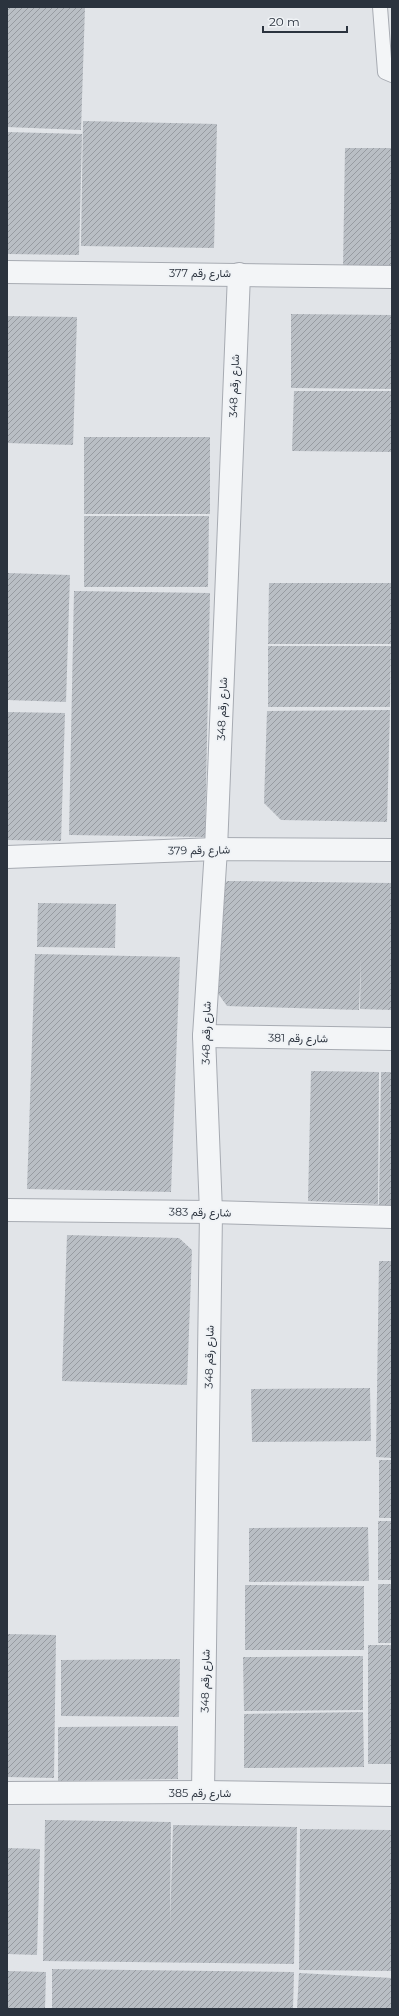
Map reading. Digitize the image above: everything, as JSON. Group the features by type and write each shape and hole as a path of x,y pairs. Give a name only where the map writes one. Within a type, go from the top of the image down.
{"street":[{"name":"شارع رقم 377","path":"7,272 392,277"},
{"name":"شارع رقم 348","path":"203,1792 210,1212 204,1036 216,849 239,274"},
{"name":"شارع رقم 379","path":"7,857 216,849 392,850"},
{"name":"شارع رقم 381","path":"204,1036 392,1039"},
{"name":"شارع رقم 383","path":"7,1210 210,1212 392,1217"},
{"name":"شارع رقم 385","path":"7,1793 203,1792 392,1795"}],"lane":[{"path":"380,7 385,72 392,76"}],"building":[{"path":"7,7 85,7 81,130 7,127"},
{"path":"83,121 217,124 214,248 81,246"},
{"path":"7,132 82,134 79,255 7,254"},
{"path":"345,148 392,148 392,270 343,270"},
{"path":"291,314 392,315 392,389 291,388"},
{"path":"7,316 77,317 73,445 7,443"},
{"path":"294,391 392,391 392,452 292,451"},
{"path":"84,437 210,437 210,514 84,514"},
{"path":"84,516 209,516 208,587 84,587"},
{"path":"7,573 70,575 66,702 7,700"},
{"path":"269,583 391,583 391,644 268,644"},
{"path":"74,591 210,593 205,837 69,835"},
{"path":"268,646 391,646 390,707 268,707"},
{"path":"390,710 387,822 281,820 264,803 267,711"},
{"path":"7,712 65,713 61,841 7,840"},
{"path":"227,881 392,883 392,1010 360,1009 361,958 359,1010 227,1006 217,992 219,891"},
{"path":"38,903 116,904 115,948 37,947"},
{"path":"35,954 180,957 171,1192 27,1189"},
{"path":"311,1071 379,1072 378,1204 308,1201"},
{"path":"381,1072 392,1072 392,1207 379,1207"},
{"path":"67,1235 179,1238 192,1250 187,1385 62,1381"},
{"path":"379,1261 392,1261 392,1458 376,1457"},
{"path":"370,1388 371,1441 252,1442 251,1389"},
{"path":"379,1460 392,1460 392,1518 379,1518"},
{"path":"378,1521 392,1521 392,1580 378,1580"},
{"path":"368,1527 369,1581 249,1582 249,1528"},
{"path":"378,1584 392,1584 392,1643 378,1643"},
{"path":"245,1585 364,1586 364,1650 245,1650"},
{"path":"7,1634 56,1635 54,1778 7,1777"},
{"path":"368,1645 392,1645 392,1764 368,1764"},
{"path":"363,1656 363,1710 244,1711 243,1657"},
{"path":"180,1659 179,1717 61,1716 61,1660"},
{"path":"363,1712 364,1767 244,1768 244,1714"},
{"path":"178,1726 178,1779 58,1781 58,1727"},
{"path":"45,1820 171,1822 170,1927 173,1825 297,1827 294,1964 43,1961"},
{"path":"300,1829 392,1830 392,1971 299,1970"},
{"path":"7,1848 40,1849 37,1955 7,1954"},
{"path":"52,1969 294,1972 293,2009 52,2009"},
{"path":"7,1971 46,1972 45,2009 7,2009"},
{"path":"299,1973 392,1978 392,2009 297,2009"}]}
